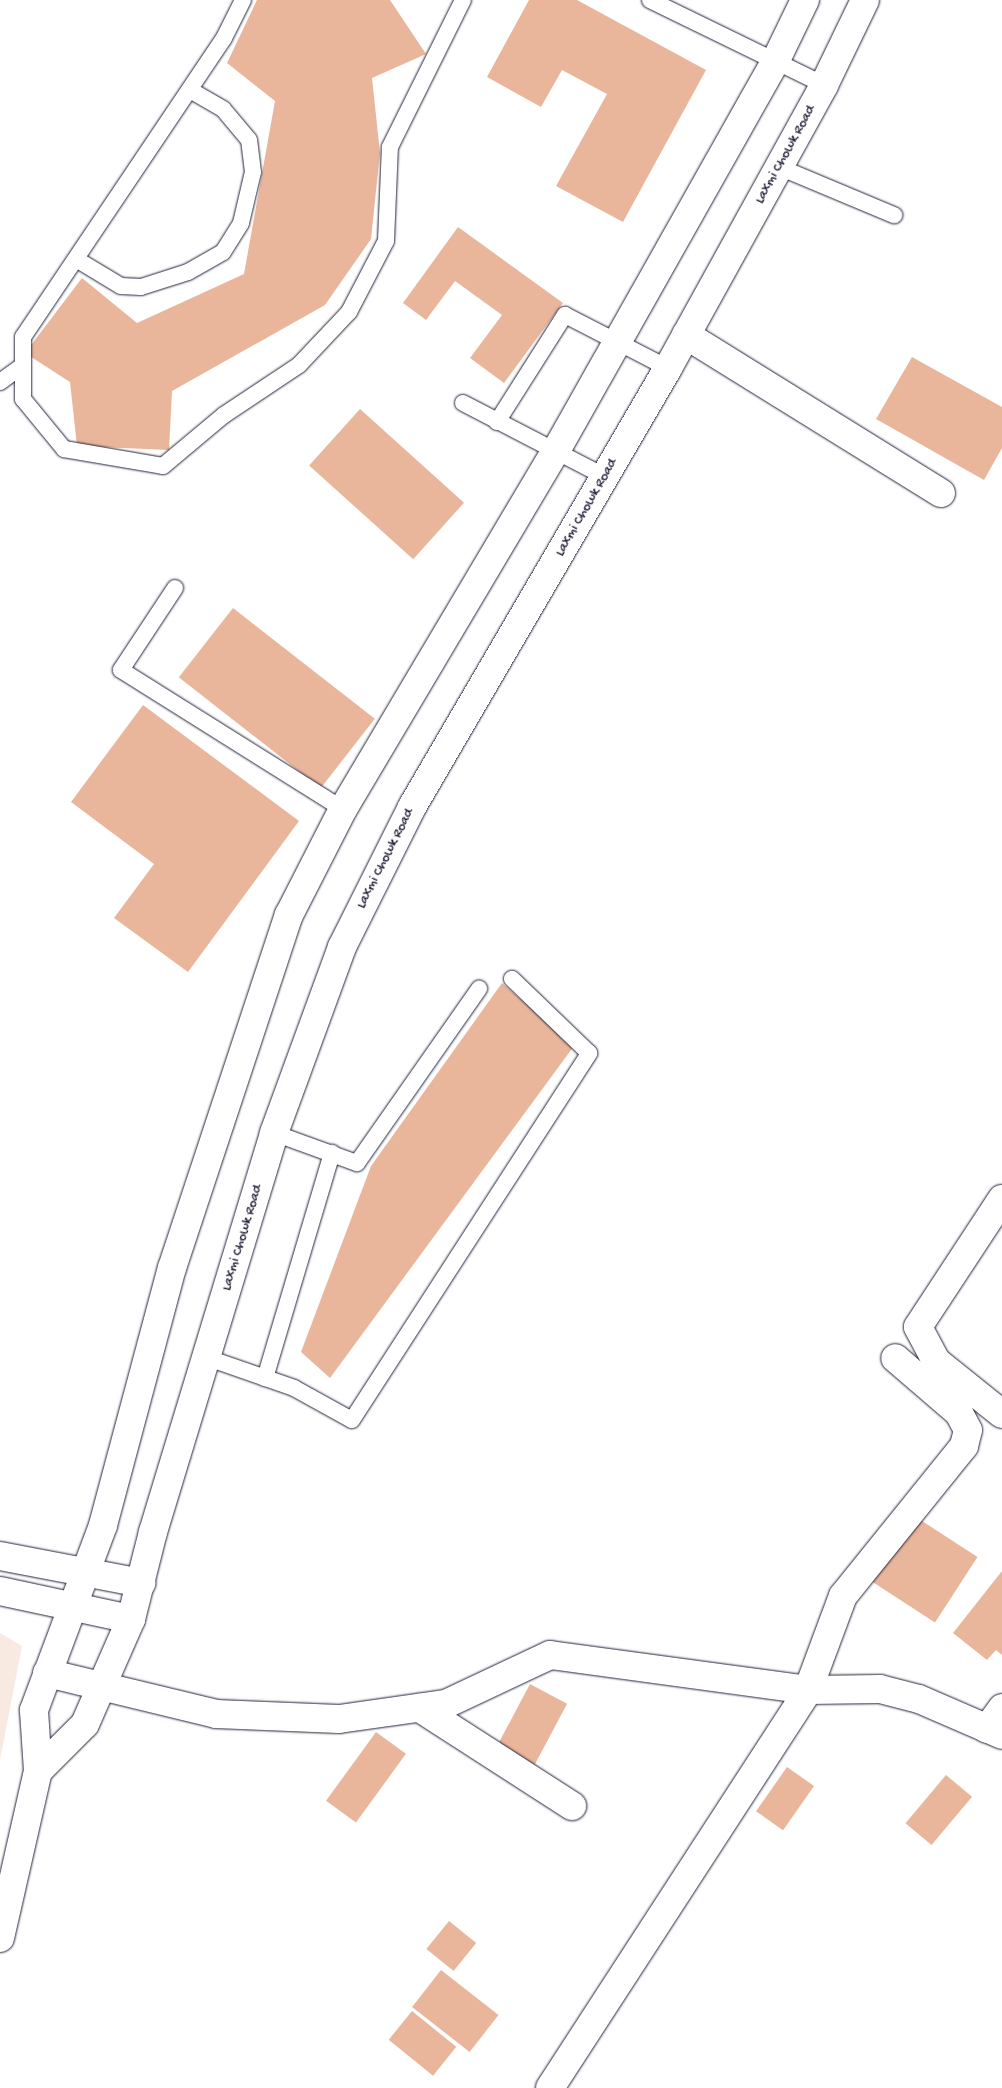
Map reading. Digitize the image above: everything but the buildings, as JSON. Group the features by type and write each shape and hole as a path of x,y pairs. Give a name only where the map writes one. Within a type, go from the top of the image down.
{"main road":[{"path":"0,1938 9,1870 38,1771 34,1710 87,1574 172,1268 288,915 343,809 557,450 775,62 805,0"},
{"name":"Laxmi Chowk Road","path":"38,1771 85,1724 106,1685 131,1619 274,1133 342,947 412,807 668,368 824,85 865,0"},
{"path":"686,335 941,493"},
{"path":"1002,1199 918,1327 937,1362 1002,1414"},
{"path":"550,2088 808,1690 843,1596 964,1446 968,1430 959,1413 895,1358"},
{"path":"0,1556 141,1583"},
{"path":"0,1591 131,1619"},
{"path":"47,1673 106,1685 216,1714 339,1719 446,1704 550,1655 808,1690 880,1689 919,1698 997,1724"},
{"path":"420,1708 572,1806"}],"lane":[{"path":"243,0 190,90 23,336 19,368 22,399 64,450 163,466 224,414 299,365 349,312 370,278 386,241 390,147 463,0"},
{"path":"650,0 824,85"},
{"path":"76,259 121,286 141,287 188,272 223,252 241,223 245,206 252,172 249,140 223,109 190,90"},
{"path":"779,167 894,215"},
{"path":"497,422 565,315 618,340 668,368"},
{"path":"0,382 19,368"},
{"path":"463,403 606,477"},
{"path":"175,588 121,670 343,809"},
{"path":"208,1358 294,1388 352,1420 590,1053 512,979"},
{"path":"274,1133 357,1163 478,990"},
{"path":"265,1378 332,1153"}],"shaded area":[{"path":"0,1633 22,1646 0,1760"}]}
